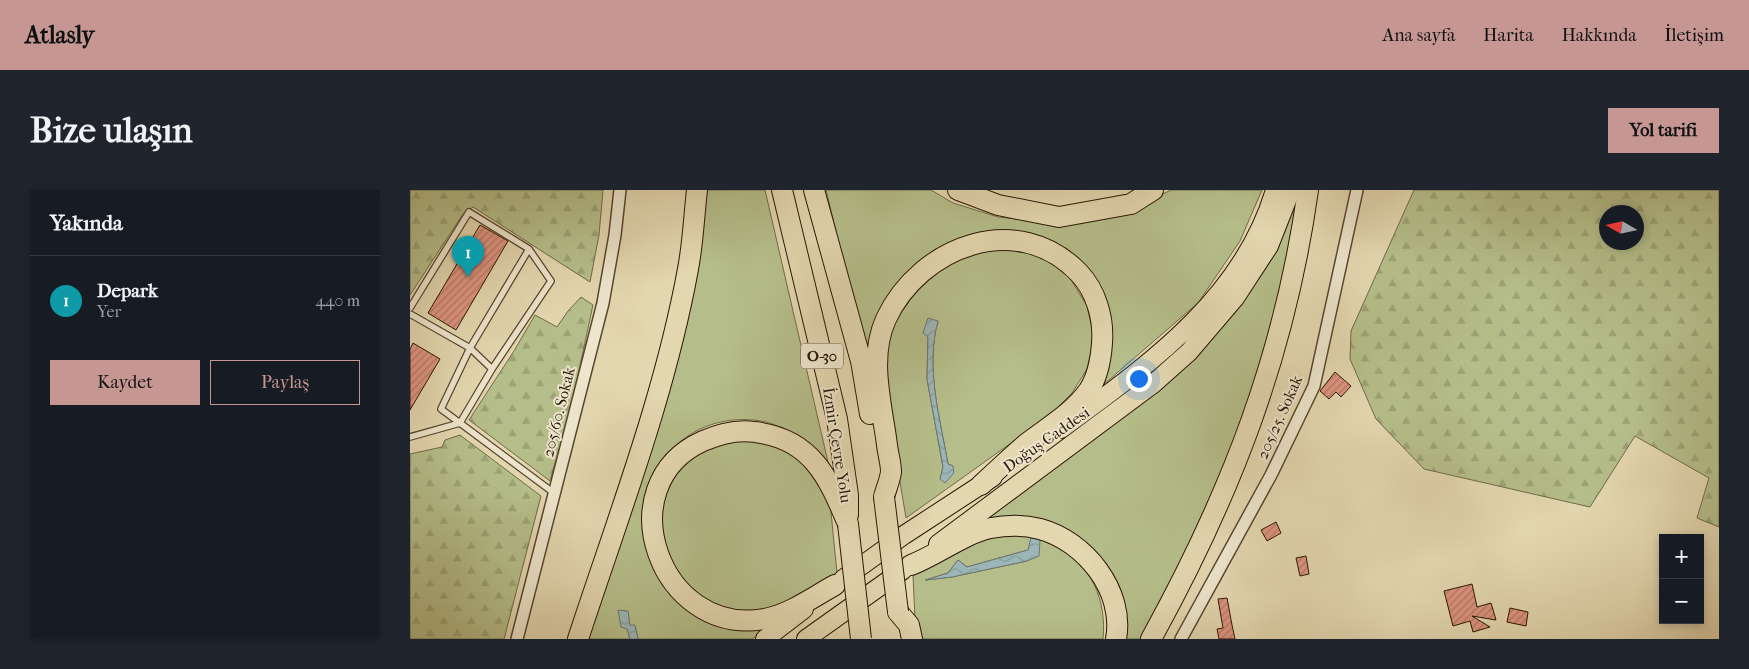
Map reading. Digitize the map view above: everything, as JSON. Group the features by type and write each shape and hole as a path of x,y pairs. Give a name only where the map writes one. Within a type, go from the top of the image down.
{"highway":[{"path":"578,639 637,460 669,352 688,268 697,190"},
{"name":"İzmir Çevre Yolu","path":"782,190 837,419 848,495 848,524"},
{"name":"O-30","path":"814,190 861,361 884,497 898,612 899,639"},
{"path":"958,190 998,205 1059,217 1131,204 1153,190"},
{"path":"1152,639 1187,575 1225,491 1251,427 1292,284 1308,190"},
{"path":"884,497 891,472 876,350 885,320 903,290 922,269 942,256 970,244 1004,241 1022,242 1046,248 1070,265 1084,280 1096,299 1104,329 1101,360 1090,389 1068,412 1024,446 981,485"},
{"path":"835,585 786,612 764,619 727,618 707,611 687,600 672,582 661,564 654,543 653,505 668,471 680,456 695,445 733,431 751,431 783,438 812,458 825,473 848,524"},
{"name":"O-30","path":"848,524 861,639"},
{"path":"911,565 989,528 1014,526 1040,529 1060,537 1093,564 1108,587 1115,608 1116,639"},
{"path":"898,612 909,625 912,639"}],"main road":[{"name":"Doğuş Caddesi","path":"765,639 904,535 981,485 1127,381 1177,339 1235,275 1255,239 1275,190"},
{"name":"Doğuş Caddesi","path":"806,639 911,565 1154,384 1189,352 1235,298 1269,246 1291,190"}],"street":[{"name":"205/60. Sokak","path":"517,639 603,303 615,236 620,190"},
{"name":"205/25. Sokak","path":"1180,639 1271,474 1314,386 1357,190"}],"lane":[{"path":"410,308 469,212 530,248 550,281 492,369 460,423 410,437"},
{"path":"530,248 470,348 441,409 554,493"},
{"path":"410,314 470,348 492,369"}],"green space":[{"path":"410,190 603,190 599,235 590,282 473,207 463,214 410,295"},
{"path":"705,190 765,190 828,462 789,431 761,421 732,420 706,427 683,439 665,458 651,480 644,505 643,532 653,568 661,582 670,592 772,624 752,639 638,639 635,626 627,628 630,639 584,639"},
{"path":"826,190 931,190 953,203 998,217 1047,222 1134,208 1171,190 1262,190 1240,241 1198,303 1088,398 1107,322 1045,243 953,242 918,262 894,286 875,324 869,367"},
{"path":"1298,190 1292,236 1278,299 1248,407 1186,554 1140,639 1118,639 1117,603 1069,536 980,525 1188,360"},
{"path":"1414,190 1719,190 1719,527 1697,518 1709,478 1635,436 1590,507 1424,469 1376,419 1350,359 1351,331"},
{"path":"1015,246 1045,258 1070,278 1087,306 1094,338 1087,369 1072,393 1049,416 906,518 885,392 884,340 906,302 951,255","holes":["938,321 934,338 933,374 935,392 948,464 953,466 940,479 943,467 927,379 928,336"]},
{"path":"581,297 593,305 572,403 550,481 469,420 535,315 557,327"},
{"path":"460,435 541,496 504,639 410,639 410,454 442,447 445,440"},
{"path":"750,436 803,455 830,502 837,573 812,590 776,608 756,613 722,608 699,597 681,581 669,561 662,539 662,516 667,493 679,471 697,453 709,446 722,441"},
{"path":"1027,533 1053,542 1068,552 1079,562 1094,584 1102,611 1103,639 916,639 913,576 928,565 981,537","holes":["1028,550 1027,561 952,577 926,580 948,573 958,560 967,567"]}],"water":[{"path":"928,318 938,321 934,338 933,374 948,464 953,466 954,473 945,483 940,479 943,467 927,379 928,337 923,333"},
{"path":"1031,537 1040,540 1039,556 1027,561 952,577 925,580 948,573 958,560 967,567 1028,550"},
{"path":"618,610 628,611 630,625 635,625 638,639 630,639 627,629 621,627"}],"building":[{"path":"480,225 508,241 456,330 428,313"},
{"path":"413,343 440,359 410,410 410,349"},
{"path":"1335,372 1351,386 1341,397 1336,392 1329,399 1320,391"},
{"path":"1276,522 1281,533 1267,541 1261,530"},
{"path":"1306,556 1309,574 1300,576 1296,558"},
{"path":"1472,584 1477,607 1491,603 1496,620 1472,616 1490,627 1473,632 1470,621 1453,626 1444,591"},
{"path":"1227,598 1235,639 1219,639 1217,629 1223,628 1218,599"},
{"path":"1510,608 1528,612 1526,626 1507,622"}],"place":[{"name":"Depark","path":"468,277"}]}
